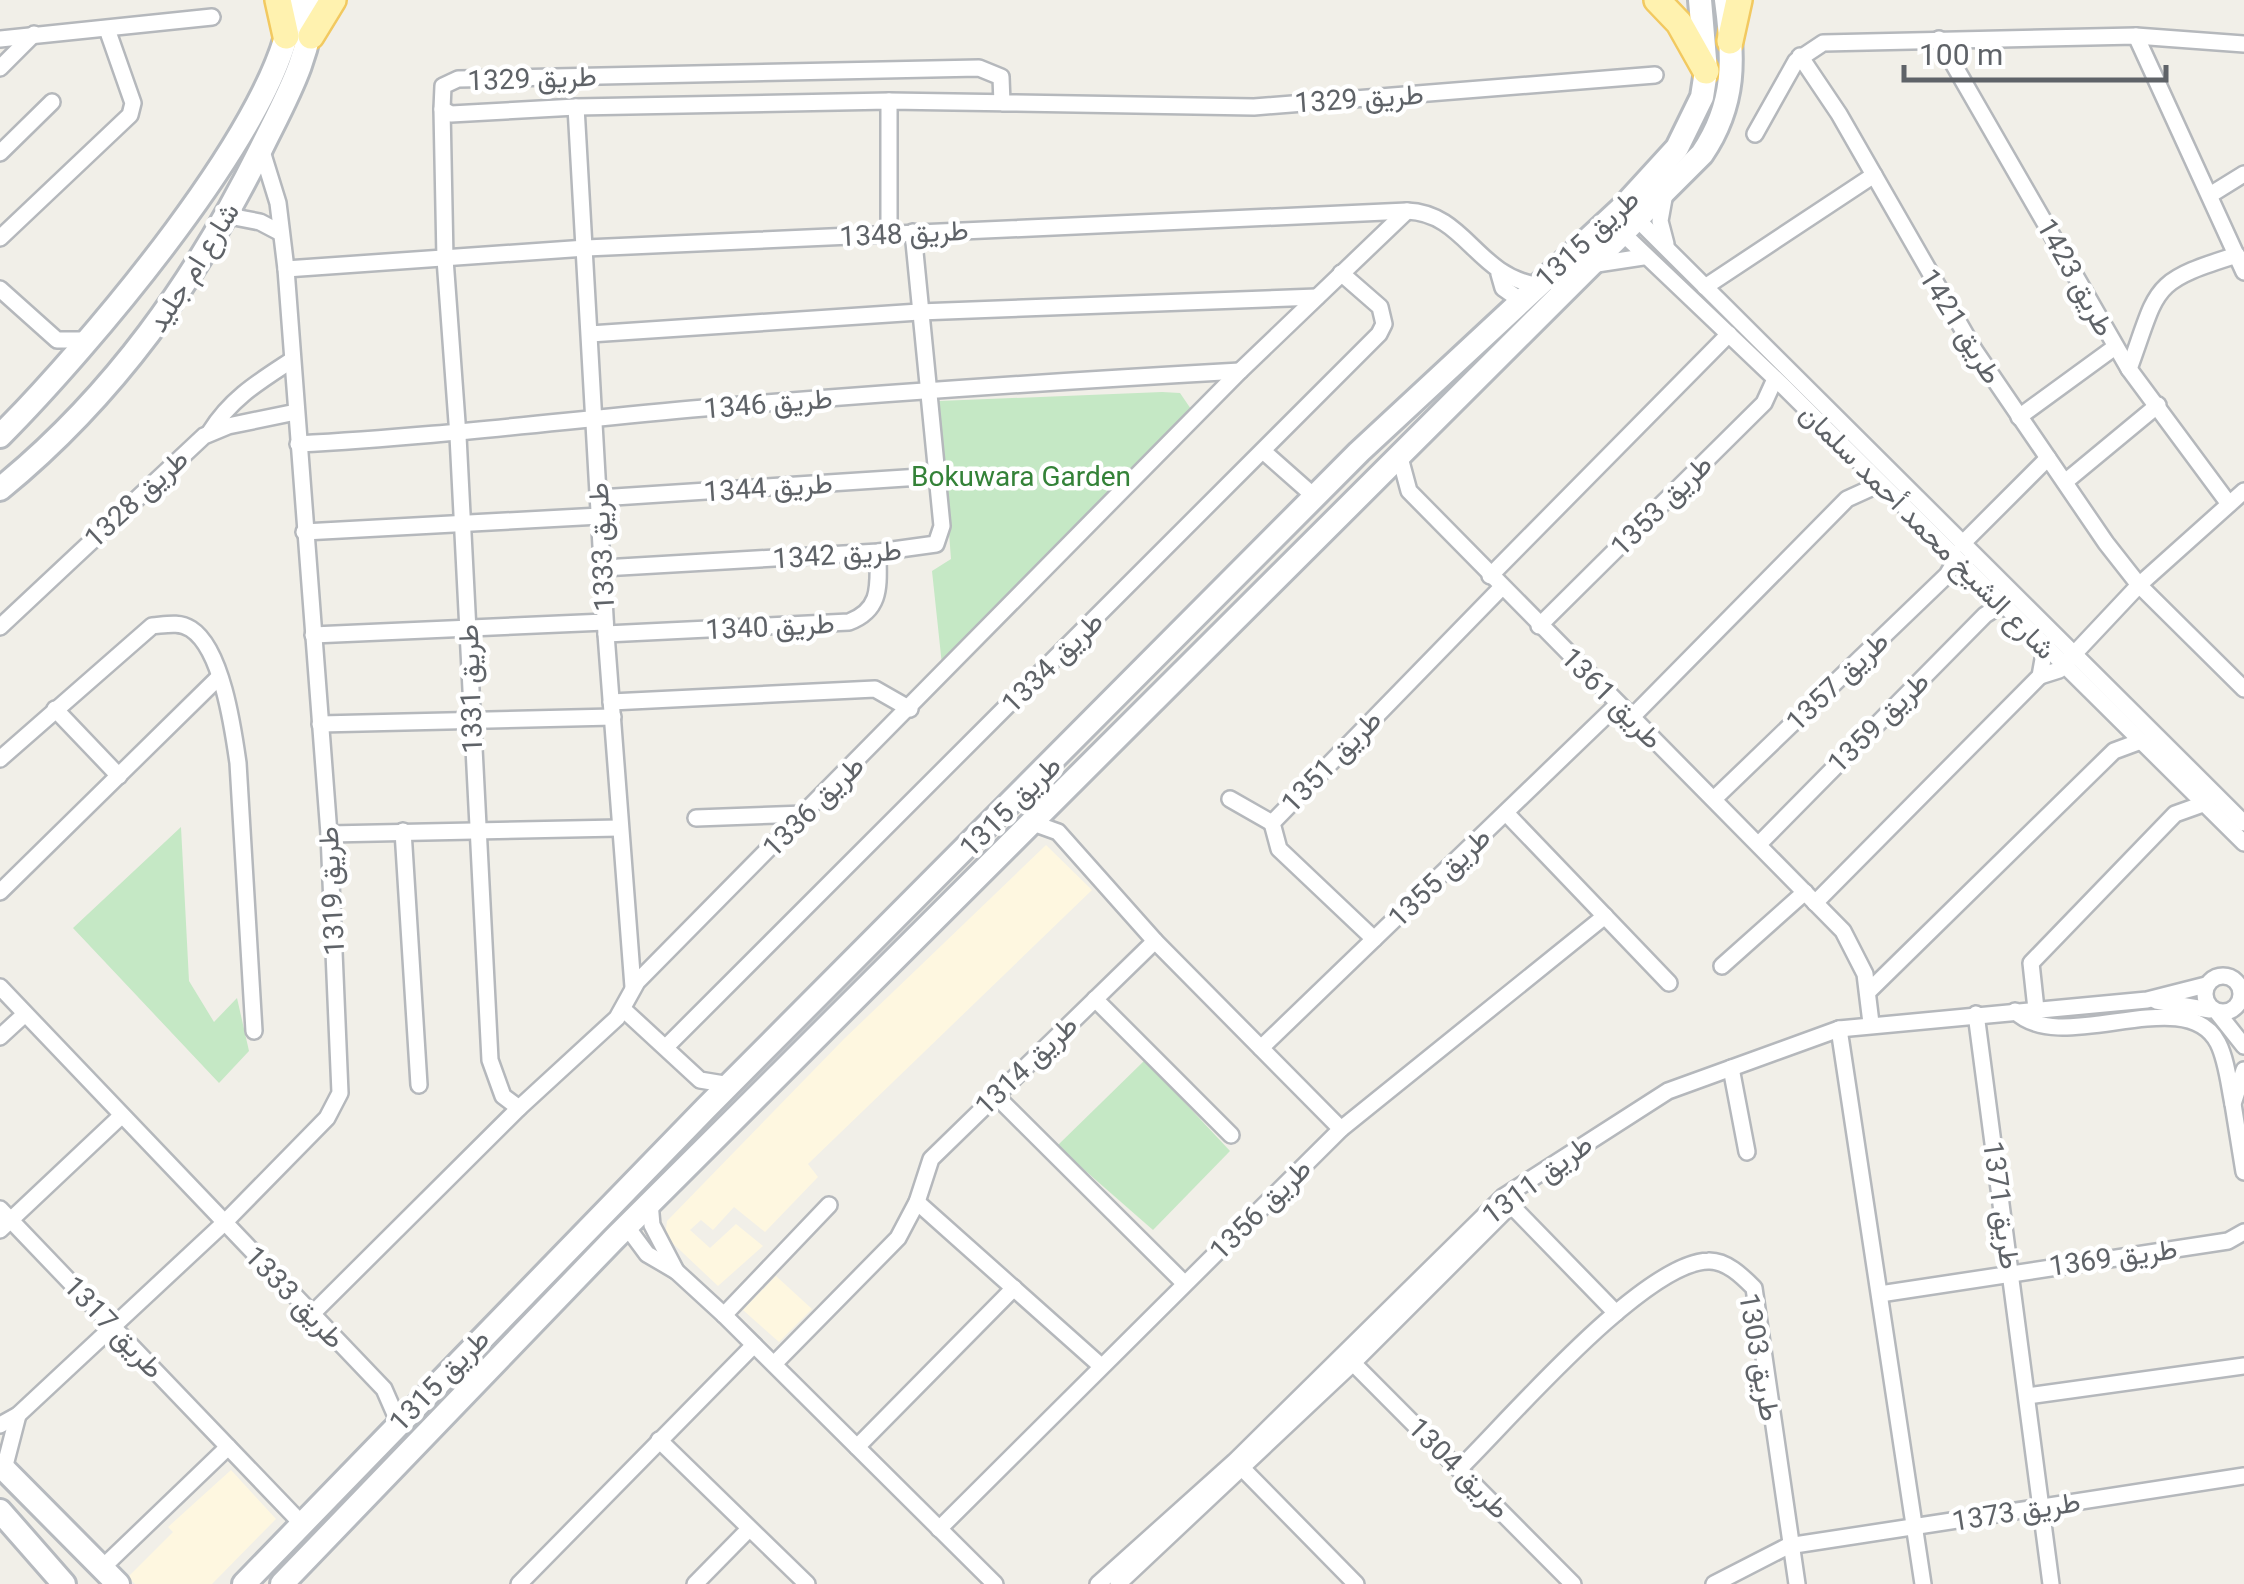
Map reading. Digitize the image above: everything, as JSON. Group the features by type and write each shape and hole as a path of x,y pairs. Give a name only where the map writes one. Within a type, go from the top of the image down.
{"main road":[{"path":"278,0 298,36 333,0"},
{"path":"1656,0 1679,23 1706,72"},
{"path":"1730,40 1739,0"}],"street":[{"name":"شارع ام جليد","path":"0,436 92,338 208,182 298,36 292,0"},
{"name":"شارع ام جليد","path":"0,489 51,444 142,346 187,285 229,216 262,148 313,0"},
{"name":"طريق 1315","path":"282,1584 626,1226 1368,486 1534,297 1576,276 1690,128 1706,72 1700,0"},
{"name":"طريق 1315","path":"244,1584 398,1421 706,1108 1315,497 1622,219 1669,186 1702,154 1723,119 1733,71 1726,0"},
{"path":"0,39 212,16"},
{"path":"0,238 130,115 133,103 107,29"},
{"path":"0,68 34,34"},
{"path":"2136,36 2244,272"},
{"path":"1755,134 1800,56 1823,43 2136,36 2244,44"},
{"name":"طريق 1423","path":"1939,39 2129,370 2230,504"},
{"name":"طريق 1421","path":"1800,56 1874,175 1924,270 2048,458 2139,585 2244,689"},
{"name":"طريق 1329","path":"1002,103 1001,77 979,68 458,79 443,86 442,109 451,114 576,106 889,100 1002,103 1254,106 1655,76"},
{"path":"889,100 889,233"},
{"path":"0,153 52,102"},
{"name":"طريق 1333","path":"576,106 605,628 633,987"},
{"name":"طريق 1331","path":"442,109 445,260 458,436 490,1060 503,1096 519,1108"},
{"name":"طريق 1319","path":"0,1425 18,1415 223,1224 327,1118 340,1093 329,834 286,269 274,184 262,148"},
{"path":"2210,195 2244,174"},
{"path":"1704,286 1874,175"},
{"path":"1668,248 1660,212 1669,186"},
{"name":"طريق 1348","path":"286,269 586,248 1407,211 1443,220 1499,274 1503,288 1534,297"},
{"name":"طريق 1336","path":"312,1314 623,1009 633,987 1240,370 1407,211"},
{"path":"229,216 260,222 281,233"},
{"name":"شارع الشيخ محمد أحمد سلمان","path":"1622,219 1668,248 2062,641 2069,660 2141,742 2244,843"},
{"name":"شارع الشيخ محمد أحمد سلمان","path":"1622,219 1643,257 1729,334 2045,648 2069,660 2244,822"},
{"name":"طريق 1342","path":"603,568 878,552 936,544 942,526 913,232"},
{"path":"2129,370 2155,299 2166,282 2183,272 2236,255"},
{"path":"1576,276 1608,260 1643,257"},
{"name":"طريق 1334","path":"666,1046 1382,329 1380,308 1341,274"},
{"path":"0,288 57,340 68,343 92,338"},
{"path":"590,334 918,312 1317,297"},
{"name":"طريق 1351","path":"1374,939 1279,848 1272,823 1729,334"},
{"path":"2019,416 2115,347"},
{"path":"209,433 224,410 243,392 292,360"},
{"name":"طريق 1346","path":"298,444 458,436 596,418 926,389 1240,370"},
{"name":"طريق 1353","path":"1539,626 1764,403 1775,379"},
{"path":"2065,482 2158,405"},
{"name":"طريق 1328","path":"0,626 209,433 296,412"},
{"path":"1264,450 1315,497"},
{"path":"1368,486 1408,491 1399,454"},
{"path":"1962,544 2048,458"},
{"path":"1847,499 1858,461"},
{"name":"طريق 1344","path":"599,498 936,476"},
{"path":"1631,718 1847,499 1880,484"},
{"path":"1722,966 1810,898 2040,676 2069,660 2139,585 2244,490"},
{"name":"طريق 1361","path":"1408,491 1617,705 1716,798 1852,945 1869,991 1871,1023"},
{"path":"304,532 600,516"},
{"name":"طريق 1340","path":"313,635 468,626 605,628 849,622 868,615 878,597 878,552"},
{"name":"طريق 1357","path":"1716,798 1948,575 1956,560"},
{"name":"طريق 1359","path":"1759,844 1984,615 2002,605"},
{"path":"0,759 152,626 177,624 192,630 206,645 219,678 238,763 254,1031"},
{"path":"2062,641 2100,624"},
{"path":"2040,676 2045,648"},
{"path":"0,892 219,678"},
{"path":"320,724 471,719 876,689 910,708"},
{"name":"طريق 1355","path":"1261,1048 1617,705"},
{"path":"55,709 119,776"},
{"path":"1869,991 2114,751 2141,742"},
{"path":"1230,799 1272,823"},
{"path":"2036,1008 2031,962 2174,814 2203,804"},
{"path":"1506,813 1668,983"},
{"path":"696,818 806,814"},
{"path":"1033,823 1058,832 1155,941 1341,1129"},
{"path":"329,834 619,828"},
{"path":"403,831 419,1086"},
{"name":"طريق 1356","path":"939,1529 1341,1129 1605,916"},
{"name":"طريق 1314","path":"774,1364 898,1238 917,1202 931,1159 1155,941"},
{"path":"2244,967 2206,985 2214,1011 2244,1046"},
{"path":"2214,1011 2233,1007 2244,993 2232,977 2222,977"},
{"name":"طريق 1311","path":"1118,1584 1243,1469 1507,1202 1668,1091 1840,1029 1871,1023 2148,1000 2206,985"},
{"name":"طريق 1333","path":"0,988 384,1388 398,1421"},
{"path":"1095,999 1231,1136"},
{"name":"طريق 1311","path":"2148,1000 2214,1011"},
{"path":"623,1009 692,1074 710,1084 730,1085"},
{"path":"2016,1010 2024,1020 2048,1027 2168,1018 2203,1026 2219,1044 2244,1172"},
{"path":"0,1037 25,1014"},
{"name":"طريق 1371","path":"1976,1014 2051,1584"},
{"path":"1840,1029 1923,1584"},
{"path":"1732,1068 1747,1152"},
{"path":"2233,1104 2244,1070"},
{"path":"692,1074 706,1108"},
{"path":"995,1095 1184,1283"},
{"path":"4,1220 120,1117"},
{"path":"615,1201 626,1226 647,1254 676,1271 724,1315 995,1584"},
{"path":"917,1202 1100,1366"},
{"path":"1507,1202 1616,1313"},
{"path":"650,1203 652,1225 676,1271"},
{"path":"724,1315 829,1205"},
{"name":"طريق 1317","path":"4,1220 302,1524"},
{"name":"طريق 1369","path":"1880,1294 2011,1272 2236,1243 2244,1232"},
{"name":"طريق 1303","path":"1460,1468 1616,1313 1652,1285 1709,1260 1741,1274 1754,1288 1788,1546 1797,1584"},
{"path":"857,1447 1014,1288"},
{"path":"518,1584 754,1344"},
{"name":"طريق 1311","path":"1098,1584 1349,1359"},
{"name":"طريق 1304","path":"1349,1359 1574,1584"},
{"path":"2027,1396 2244,1366"},
{"name":"طريق 1333","path":"384,1388 419,1400"},
{"path":"18,1415 2,1467 110,1576 228,1446"},
{"path":"659,1440 807,1584"},
{"path":"1243,1469 1347,1581"},
{"name":"طريق 1373","path":"1788,1546 2244,1476"},
{"path":"0,1511 64,1584"},
{"path":"695,1584 748,1530"},
{"path":"1714,1584 1788,1546"}],"shaded area":[{"path":"1046,845 1092,890 808,1164 818,1177 765,1232 734,1207 713,1230 701,1220 690,1230 710,1248 736,1224 763,1246 718,1286 665,1236 667,1221 844,1039"},
{"path":"776,1276 812,1309 779,1342 743,1310"},
{"path":"231,1470 276,1519 212,1584 135,1584 128,1577 173,1532 168,1527"}],"green space":[{"name":"Bokuwara Garden","path":"1180,393 1193,412 942,665 932,571 951,559 939,401"},
{"path":"181,827 189,981 214,1022 237,998 249,1051 219,1083 73,928"},
{"path":"1145,1060 1230,1151 1153,1230 1057,1146"}]}
